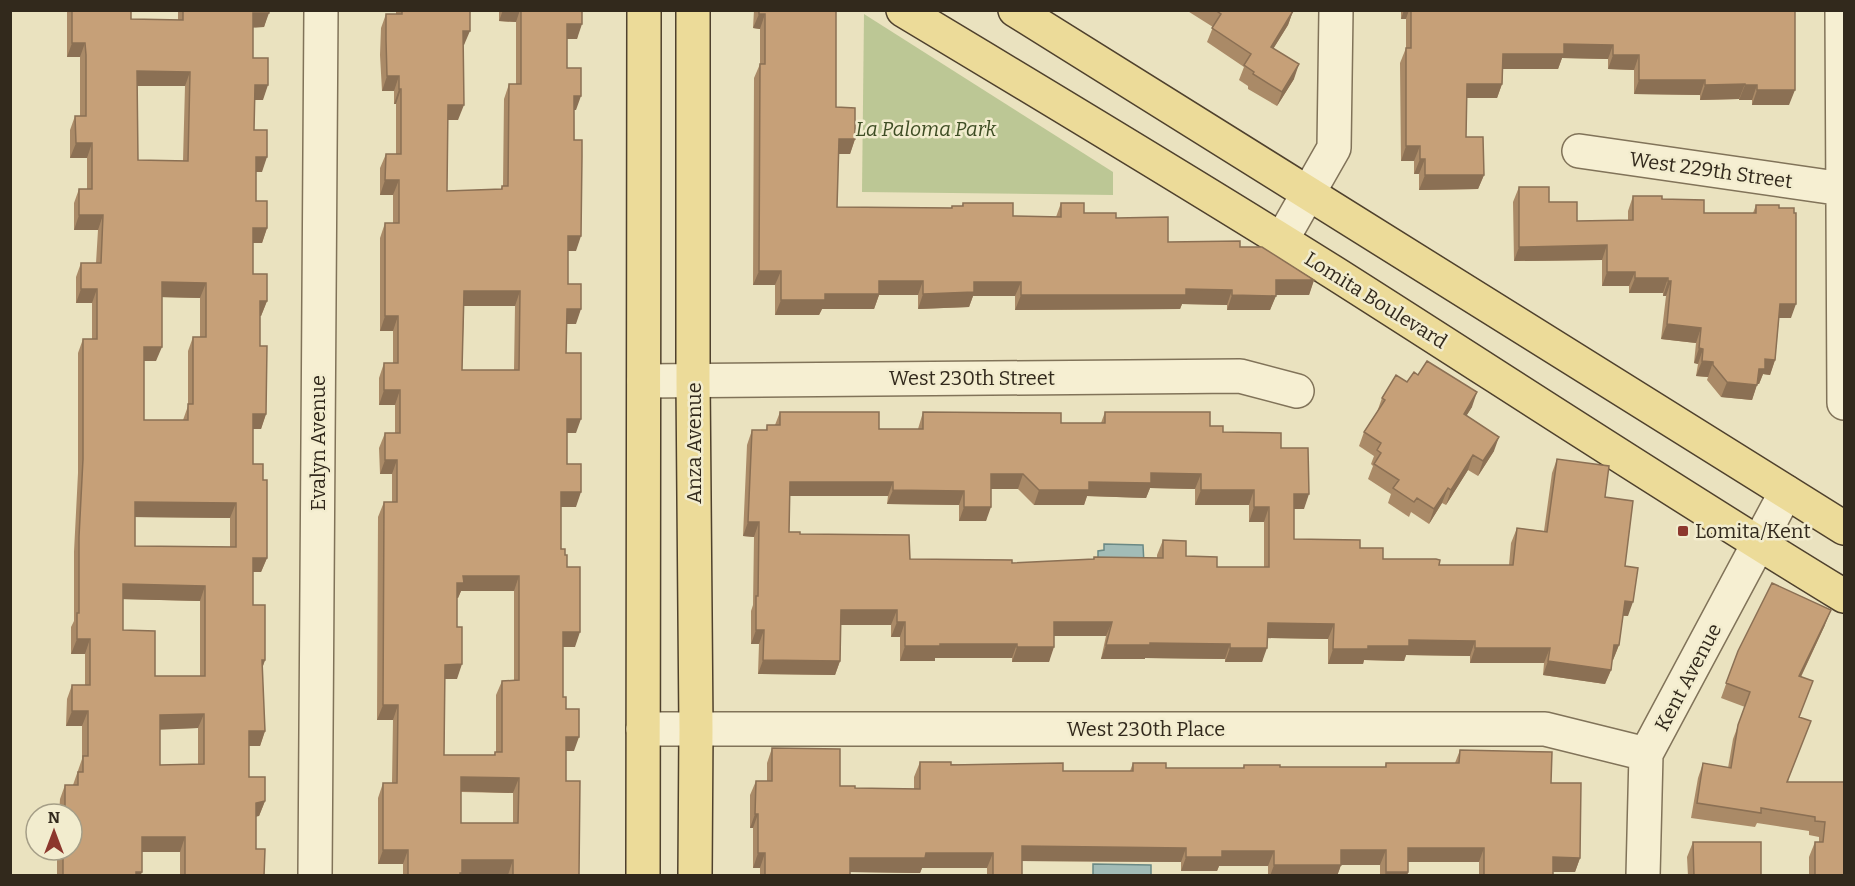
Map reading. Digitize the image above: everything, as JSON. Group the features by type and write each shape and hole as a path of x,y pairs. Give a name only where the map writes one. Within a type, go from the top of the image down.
{"main road":[{"path":"643,876 644,10"},
{"name":"Anza Avenue","path":"693,10 695,876"},
{"name":"Lomita Boulevard","path":"903,10 1144,155 1758,544 1845,596"},
{"path":"1015,10 1845,528"}],"street":[{"name":"Evalyn Avenue","path":"315,876 321,10"},
{"path":"1281,241 1334,148 1336,10"},
{"path":"1843,29 1844,403"},
{"name":"West 229th Street","path":"1579,151 1843,189"},
{"name":"West 230th Street","path":"644,381 1240,376 1298,391"},
{"name":"Kent Avenue","path":"1642,876 1647,754 1786,492"},
{"name":"West 230th Place","path":"643,729 1545,729 1647,754"}],"green space":[{"name":"La Paloma Park","path":"864,14 1113,172 1113,195 862,192"}],"water":[{"path":"1104,544 1143,545 1144,564 1098,562 1098,551 1104,550"},
{"path":"1093,864 1151,865 1151,875 1093,875"}],"building":[{"path":"72,10 131,10 131,19 183,20 183,10 269,10 269,13 253,13 253,58 268,58 268,85 255,85 254,130 267,130 267,157 256,157 256,201 267,201 267,228 253,228 253,274 267,274 267,301 260,301 260,346 267,346 266,414 253,414 253,464 263,464 263,480 267,480 267,558 253,558 253,605 265,605 265,660 262,660 265,731 249,731 249,777 265,777 265,801 256,803 256,849 265,849 264,876 185,876 185,837 142,837 142,872 136,872 136,876 63,876 63,862 84,862 84,802 65,802 65,785 78,785 78,772 83,772 83,756 88,756 88,711 72,711 72,685 90,685 90,639 77,639 77,613 79,613 79,537 83,459 83,339 97,339 97,289 81,289 81,263 101,263 103,215 79,215 79,189 92,189 92,143 76,143 75,116 86,116 85,43 72,43","holes":["137,71 190,72 188,161 138,160","162,282 206,283 206,337 193,337 193,404 188,404 188,420 144,420 144,347 162,347","135,502 236,503 236,547 135,546","123,584 205,586 205,676 155,676 155,631 123,630","204,714 204,764 160,765 160,715"]},
{"path":"402,10 470,10 470,31 463,31 464,105 448,105 447,191 502,189 502,186 508,186 509,84 521,84 521,10 582,10 582,24 567,24 567,68 581,68 581,96 574,96 574,140 582,140 582,157 581,236 568,236 568,284 581,284 581,309 567,309 566,353 581,353 581,419 567,419 567,464 581,464 581,492 561,492 561,549 565,549 565,555 567,555 567,567 580,567 580,632 563,632 563,697 566,697 566,709 579,709 579,737 566,737 566,781 580,781 579,876 513,876 513,860 462,860 460,876 408,876 408,850 383,850 383,783 397,783 398,705 383,705 384,502 397,502 397,460 385,460 385,433 400,433 400,390 384,390 384,363 398,363 398,316 385,316 385,223 399,223 399,180 385,180 386,154 401,154 401,89 399,89 399,76 387,76 386,14 402,14","holes":["464,291 520,291 519,370 462,370","463,576 519,576 519,680 502,681 502,752 495,752 495,755 444,755 445,665 462,664 462,627 457,627 457,583 464,583","461,777 519,778 518,823 461,823"]},
{"path":"759,10 836,10 836,107 855,108 855,139 839,139 837,207 952,208 952,206 963,206 963,203 1013,203 1013,216 1061,217 1061,203 1084,203 1084,213 1116,213 1116,218 1168,217 1168,242 1240,241 1240,247 1262,247 1314,280 1276,280 1276,296 1232,295 1232,290 1186,289 1186,295 1021,295 1021,282 974,282 974,292 923,294 923,281 879,281 879,294 825,294 825,300 781,300 781,271 759,271 760,64 765,64 765,14 759,14"},
{"path":"1215,10 1293,11 1271,47 1299,64 1282,92 1253,74 1254,72 1244,65 1251,54 1212,28 1221,14"},
{"path":"1411,10 1795,10 1795,90 1757,90 1757,85 1745,84 1705,85 1705,80 1639,80 1639,55 1613,55 1613,45 1564,44 1564,54 1503,54 1502,84 1467,84 1466,137 1483,137 1484,175 1425,175 1425,159 1420,159 1420,146 1406,146 1406,48 1411,48"},
{"path":"1519,187 1549,187 1549,202 1577,202 1577,221 1633,220 1633,196 1704,200 1704,213 1756,213 1756,205 1779,205 1779,208 1794,208 1794,213 1796,213 1796,304 1780,304 1775,360 1765,359 1765,369 1759,369 1757,385 1727,382 1713,362 1702,361 1703,349 1699,348 1701,328 1667,324 1671,281 1668,281 1668,278 1635,278 1635,272 1607,272 1607,245 1519,247"},
{"path":"1427,361 1477,392 1464,414 1499,437 1483,461 1473,455 1451,490 1448,488 1434,509 1417,498 1414,502 1393,488 1399,480 1374,464 1381,453 1377,450 1381,443 1364,432 1385,400 1382,398 1396,375 1407,382 1414,372 1418,375"},
{"path":"780,412 879,412 879,429 923,429 923,412 1061,413 1061,423 1105,423 1105,412 1210,412 1210,426 1223,426 1223,432 1281,433 1281,448 1308,448 1309,494 1294,494 1294,539 1360,540 1360,548 1383,548 1383,559 1436,559 1440,560 1439,565 1513,565 1517,528 1547,532 1557,459 1609,466 1605,497 1633,501 1625,566 1638,568 1633,602 1625,601 1619,645 1614,645 1611,670 1548,661 1550,648 1475,648 1475,641 1409,640 1409,646 1333,649 1334,624 1268,623 1267,648 1230,648 1230,644 1106,645 1112,622 1054,622 1054,647 1017,647 1017,644 905,646 905,622 897,622 897,610 841,610 840,661 763,660 764,630 756,630 759,522 748,522 752,430 767,430 767,425 780,425","holes":["1151,473 1201,474 1201,490 1254,490 1254,507 1269,507 1269,567 1217,567 1217,557 1186,556 1186,541 1163,540 1163,558 1094,557 1094,559 1012,563 1012,560 910,559 909,535 789,532 790,482 893,482 893,490 964,491 964,507 991,507 991,474 1023,474 1039,490 1089,490 1089,482 1151,483"]},
{"path":"1772,583 1831,610 1799,676 1813,681 1799,717 1811,721 1787,782 1845,782 1845,876 1815,876 1815,842 1823,842 1825,822 1815,821 1815,817 1761,808 1761,813 1697,803 1703,763 1731,768 1738,725 1750,692 1726,683 1738,651"},
{"path":"772,748 840,749 840,786 920,789 920,762 951,762 951,765 1063,763 1063,771 1133,771 1133,763 1166,763 1166,768 1244,768 1244,765 1386,767 1386,763 1459,763 1460,750 1552,752 1551,783 1581,783 1580,858 1553,857 1553,876 1484,876 1484,848 1408,848 1408,872 1386,872 1386,850 1341,850 1341,865 1274,865 1274,851 1222,851 1222,857 1186,857 1186,848 1022,846 1022,876 993,876 993,853 926,853 925,858 850,858 850,876 765,876 765,853 758,853 758,814 755,814 756,781 772,781"},
{"path":"1693,842 1761,842 1761,876 1694,876"}],"place":[{"name":"Lomita/Kent","path":"1683,531"}]}
